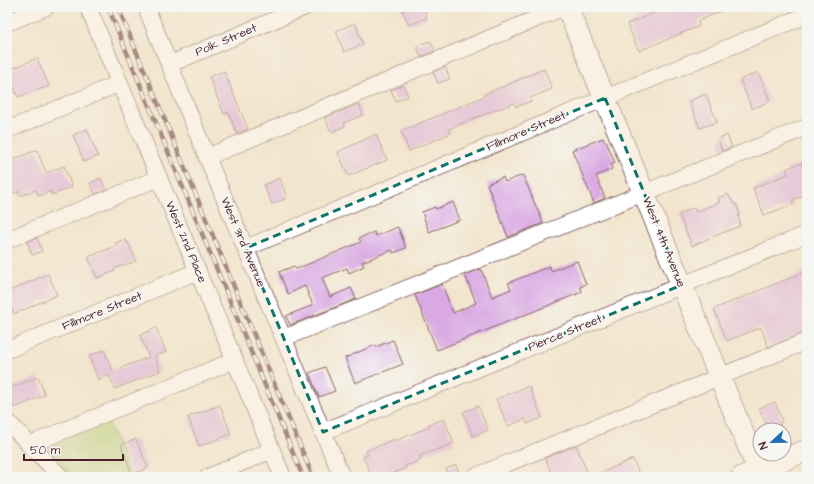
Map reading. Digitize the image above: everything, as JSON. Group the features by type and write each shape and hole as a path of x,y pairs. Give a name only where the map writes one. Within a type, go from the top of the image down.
{"main road":[{"name":"West 4th Avenue","path":"567,7 720,376 754,475"},
{"path":"754,475 807,450"}],"street":[{"path":"7,23 46,7"},
{"name":"West 2nd Place","path":"88,7 283,477"},
{"name":"West 3rd Avenue","path":"146,7 207,157 342,477"},
{"name":"Polk Street","path":"170,64 305,7"},
{"path":"207,157 564,7"},
{"name":"Fillmore Street","path":"246,248 605,98 807,16"},
{"path":"7,130 120,83"},
{"path":"284,338 807,126"},
{"path":"7,240 159,178"},
{"name":"Pierce Street","path":"323,432 807,234"},
{"name":"Fillmore Street","path":"7,350 198,271"},
{"path":"474,477 807,341"},
{"path":"29,445 235,360"},
{"path":"7,421 61,477"},
{"path":"208,477 272,450"}],"highlighted area":[{"path":"605,98 682,285 323,432 246,248"}],"green space":[{"path":"106,417 131,477 68,477 37,445"}],"building":[{"path":"401,7 423,7 427,18 409,25"},
{"path":"669,7 731,7 698,21 699,26 639,51 627,24"},
{"path":"355,23 363,44 344,52 336,31"},
{"path":"430,41 435,51 421,57 417,46"},
{"path":"37,58 49,86 18,97 7,71"},
{"path":"445,67 450,79 438,83 433,72"},
{"path":"544,69 552,89 530,98 531,101 516,107 514,103 449,129 451,133 409,151 401,131 485,96 484,94"},
{"path":"224,71 248,129 237,134 228,112 224,114 209,77"},
{"path":"758,72 770,101 752,109 740,80"},
{"path":"403,85 408,96 396,101 391,90"},
{"path":"706,94 717,122 700,128 689,101"},
{"path":"359,104 363,115 344,123 345,126 331,132 325,118"},
{"path":"87,129 98,156 84,162 73,135"},
{"path":"376,134 387,160 348,176 338,152"},
{"path":"727,135 732,147 722,151 718,139"},
{"path":"603,138 605,142 606,141 615,163 611,165 612,169 596,176 605,198 594,203 572,150"},
{"path":"37,150 46,173 64,166 72,187 52,195 51,191 39,196 36,190 20,196 18,191 7,196 7,162"},
{"path":"801,163 803,168 807,166 807,195 792,200 794,204 764,215 753,188 788,174 786,169"},
{"path":"523,175 543,223 508,237 487,184 503,177 505,182"},
{"path":"101,178 106,190 95,194 90,183"},
{"path":"280,178 287,198 272,204 264,185"},
{"path":"728,194 734,204 736,204 740,215 738,216 740,226 692,246 679,214 694,208 696,212 720,202 718,198"},
{"path":"453,202 460,220 429,232 422,212 435,207 436,209"},
{"path":"398,227 406,248 393,253 392,250 362,262 364,266 349,273 347,268 322,278 330,297 351,288 356,299 290,325 286,316 313,305 305,286 288,294 279,272 294,266 296,269 361,242 359,238 374,232 376,236"},
{"path":"37,238 42,251 32,255 27,242"},
{"path":"125,239 127,243 128,242 136,261 114,269 115,271 97,278 88,257 116,246 115,243"},
{"path":"577,261 586,284 580,287 582,292 437,350 415,295 442,284 453,313 476,303 465,275 481,269 492,297 511,289 508,283 550,266 551,271"},
{"path":"807,271 807,332 768,347 761,327 727,341 714,309"},
{"path":"48,274 57,295 14,314 7,296 7,292"},
{"path":"156,328 166,352 155,356 160,371 115,389 109,375 98,380 89,356 104,350 113,371 149,357 140,335"},
{"path":"393,340 403,364 355,383 345,358 375,345 376,347"},
{"path":"325,367 335,391 319,397 309,373"},
{"path":"38,377 45,395 14,408 7,389"},
{"path":"529,386 542,418 527,424 525,419 508,426 496,399"},
{"path":"775,402 782,420 780,422 765,422 759,408"},
{"path":"220,405 231,434 199,446 188,417"},
{"path":"478,406 488,430 473,436 463,412"},
{"path":"444,419 454,443 420,456 421,460 405,466 406,468 384,477 372,477 363,457 368,455 366,451 394,439 395,441"},
{"path":"136,439 148,468 132,474 121,445"},
{"path":"576,445 589,477 553,477 545,458"},
{"path":"633,459 640,477 591,477"},
{"path":"456,465 461,477 449,477 446,469"}],"railway":[{"path":"108,7 303,477"},
{"path":"118,7 313,477"}]}
